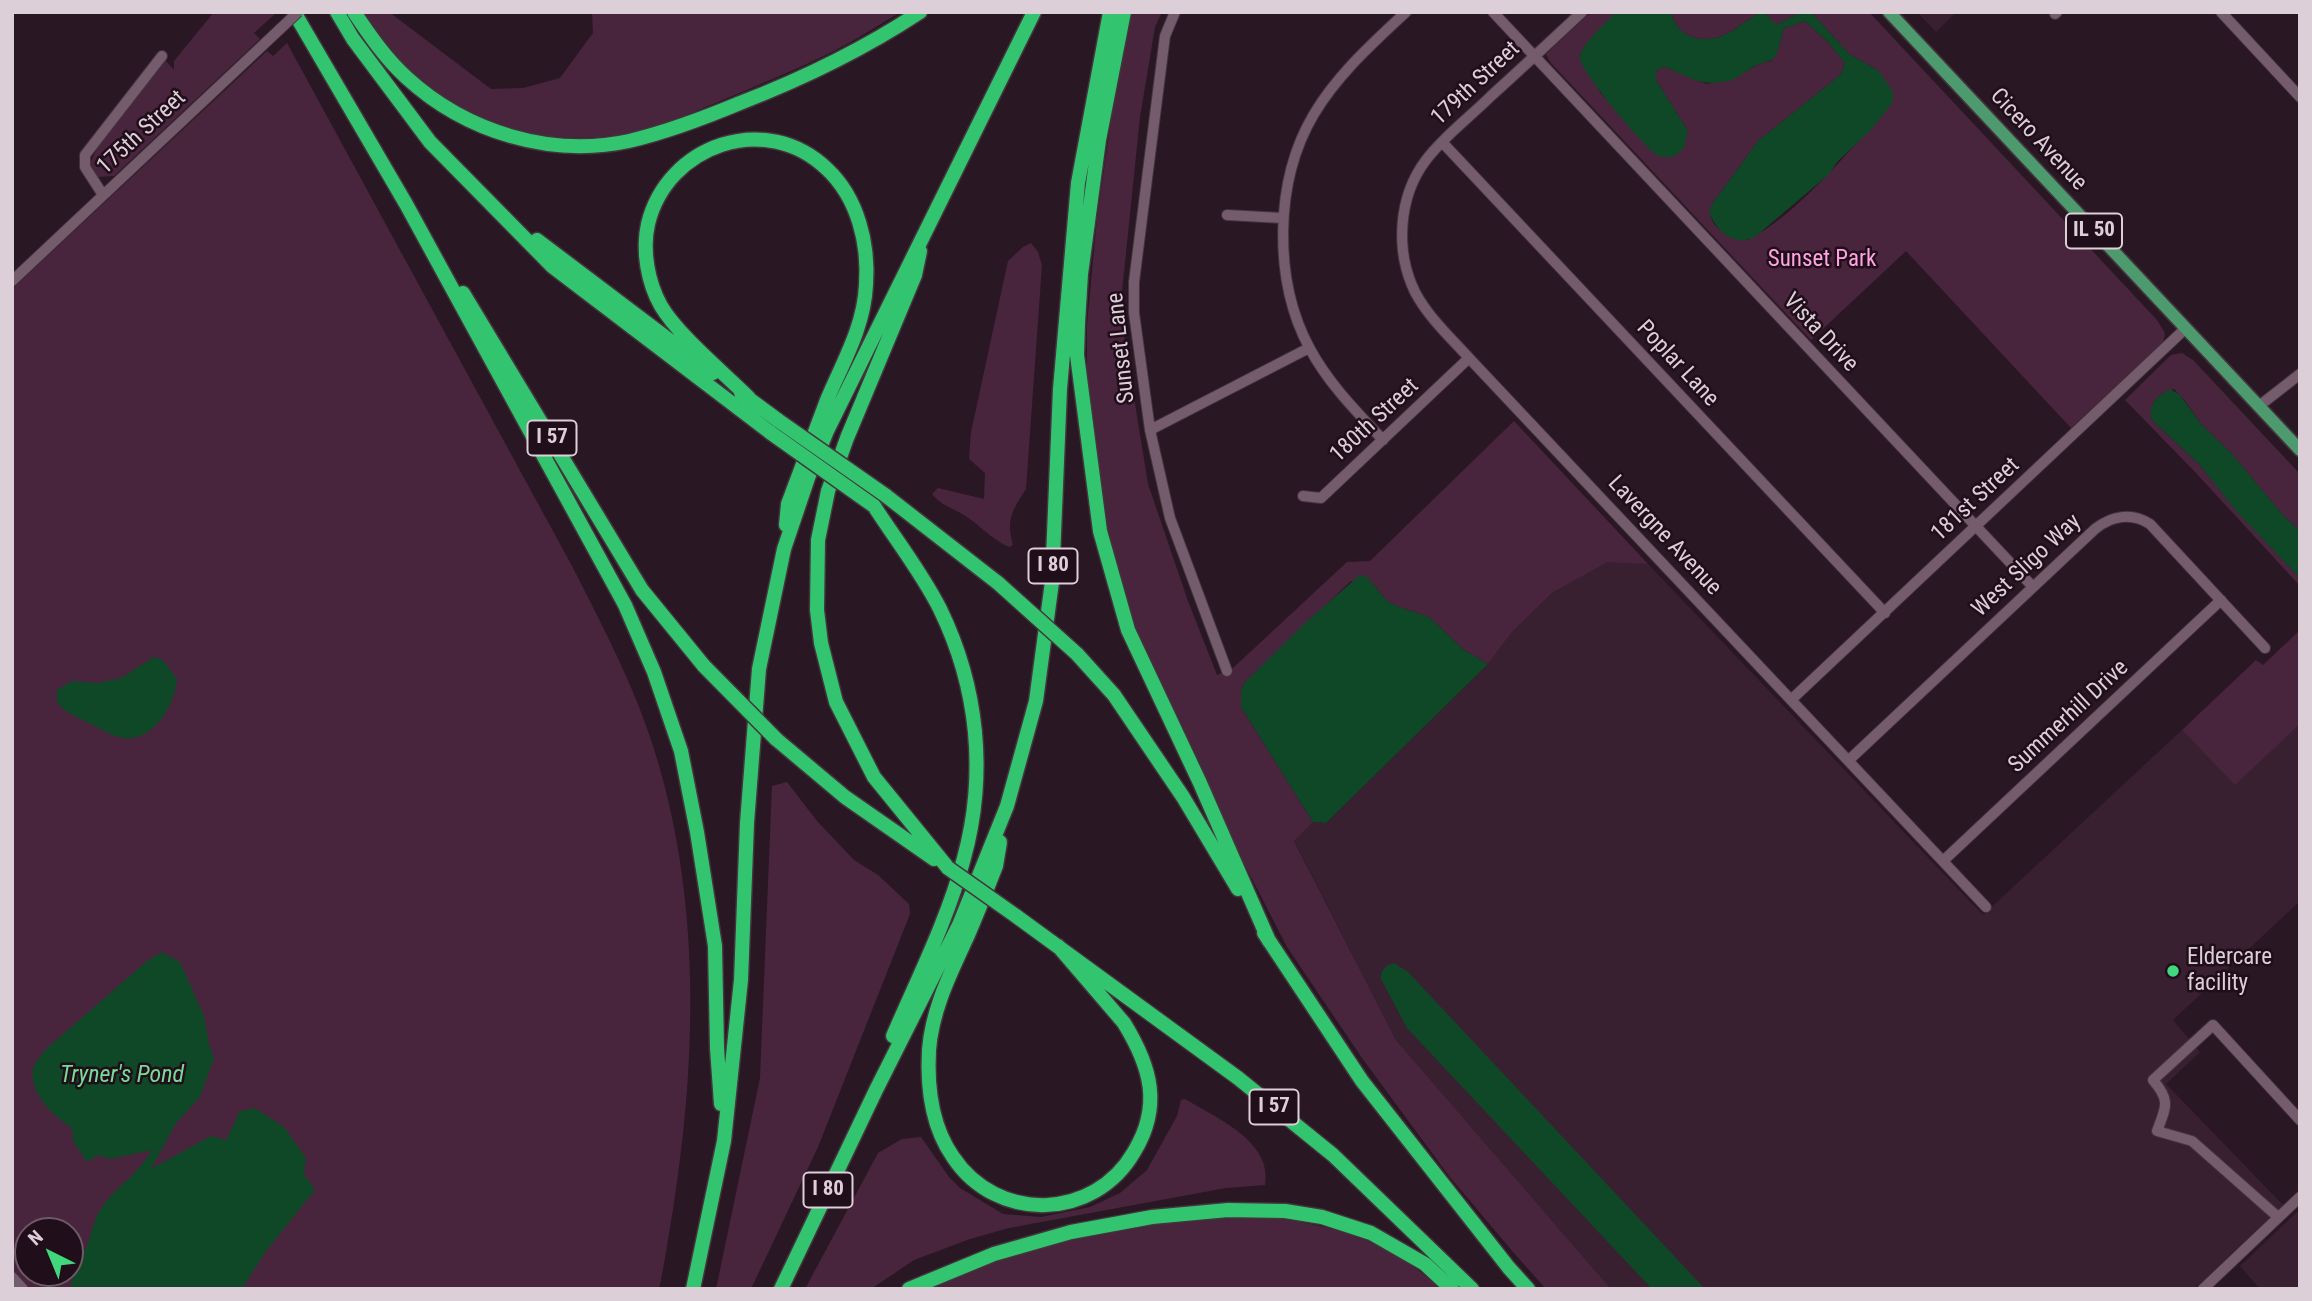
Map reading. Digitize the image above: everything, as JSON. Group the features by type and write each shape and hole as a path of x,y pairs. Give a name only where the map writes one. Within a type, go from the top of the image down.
{"highway":[{"name":"I 57","path":"296,12 405,204 486,328 642,590 704,666 776,739 845,797 914,837 948,868 1238,1078 1333,1155 1472,1289"},
{"path":"337,12 353,38 430,142 553,267 775,427 874,506 926,584 952,635 968,683 977,748 977,789 965,858 952,896 886,1053 876,1090"},
{"path":"354,12 387,57 407,78 457,114 515,138 553,145 588,146 629,141 653,134 768,92 855,50 920,12"},
{"path":"784,549 827,431 1034,12"},
{"name":"I 80","path":"781,1289 876,1090 960,925 1007,806 1036,701 1052,582 1060,388 1078,183 1110,12"},
{"path":"1124,12 1099,140 1081,274 1078,323 1077,355 1100,531 1128,630 1200,783 1269,941"},
{"path":"693,1289 724,1141 741,980 747,823 759,669 784,549 788,504 862,318 867,283 866,252 855,210 834,176 825,166 803,151 758,139 724,144 691,158 676,171 657,199 650,215 646,248 653,287 662,307 676,326 775,427 885,495 998,583 1077,654 1114,695 1183,797 1269,941 1362,1081 1528,1289"},
{"path":"405,204 625,605 654,672 676,738 697,832 715,946 717,1048 724,1141"},
{"path":"491,204 617,302 749,398"},
{"path":"914,837 874,777 836,702 821,643 816,571 818,540 828,491 847,438 915,275 923,233"},
{"path":"1007,806 996,866 936,1011 929,1049 929,1085 932,1104 944,1140 961,1167 972,1179 992,1193 1028,1206 1051,1206 1075,1201 1108,1183 1130,1160 1142,1140 1149,1115 1149,1080 1132,1036 1058,946"},
{"path":"909,1289 994,1254 1071,1232 1152,1217 1228,1210 1285,1211 1322,1217 1371,1233 1424,1264 1452,1289"}],"main road":[{"name":"Cicero Avenue","path":"1889,12 2300,450"}],"street":[{"name":"175th Street","path":"12,281 296,12"},
{"name":"Sunset Lane","path":"1175,12 1165,36 1134,282 1134,313 1150,430 1170,518 1227,671"},
{"path":"1383,440 1340,393 1309,348 1293,308 1286,275 1282,218 1294,160 1312,116 1355,60 1406,12"},
{"name":"Vista Drive","path":"1493,12 2033,587"},
{"name":"179th Street","path":"1428,157 1582,12"},
{"path":"2221,12 2300,97"},
{"path":"103,195 85,167 85,155 162,56"},
{"name":"Poplar Lane","path":"1442,142 1885,613"},
{"name":"Lavergne Avenue","path":"1428,157 1406,199 1402,225 1402,250 1407,271 1422,304 1469,358 1986,907"},
{"path":"1227,215 1282,218"},
{"name":"181st Street","path":"1792,699 2186,328"},
{"path":"1150,430 1309,348"},
{"name":"180th Street","path":"1303,496 1321,498 1469,358"},
{"path":"2259,406 2300,374"},
{"name":"West Sligo Way","path":"1849,760 2033,587 2107,520 2117,517 2131,517 2150,524 2265,648"},
{"name":"Summerhill Drive","path":"1943,861 2221,600"},
{"path":"2278,1217 2192,1141 2157,1131 2166,1106 2165,1093 2153,1080 2213,1025 2300,1120"},
{"path":"2203,1289 2300,1197"},
{"path":"12,1277 23,1289"}],"shaded area":[{"path":"1917,12 1956,12 1936,32"},
{"path":"1607,561 1648,564 1983,915 2182,730 2235,784 2300,724 2300,901 2173,1020 2200,1052 2166,1084 2283,1205 2194,1289 1611,1289 1396,1040 1294,840 1313,822 1326,823 1488,664 1512,632 1552,593"},
{"path":"2300,1209 2300,1289 2260,1289 2240,1266"}],"green space":[{"path":"214,12 277,12 254,33 260,39 114,176 98,177 90,164 98,146 164,59 174,70 174,61"},
{"path":"363,12 389,12 491,89 523,88 560,78 593,33 592,12 901,12 832,52 679,118 630,133 572,138 543,135 487,120 436,93 413,74 393,52"},
{"path":"1132,12 1162,12 1155,27 1140,117 1120,311 1148,484 1188,601 1217,675 1233,668 1347,562 1370,561 1514,421 1648,564 1607,562 1552,593 1512,632 1488,664 1464,650 1429,617 1387,601 1373,584 1351,581 1244,683 1241,691 1241,707 1313,822 1294,841 1396,1040 1611,1289 1546,1289 1449,1176 1362,1058 1287,947 1211,799 1132,627 1103,522 1087,382 1087,325 1097,218 1112,114"},
{"name":"Sunset Park","path":"1591,12 1616,12 1580,54 1600,92 1649,148 1688,131 1656,80 1656,72 1660,68 1665,67 1707,84 1728,81 1761,63 1771,61 1776,55 1784,28 1805,21 1828,42 1845,63 1841,74 1758,141 1712,204 1710,212 1715,225 1726,233 1747,240 1766,229 1803,199 1887,109 1879,71 1849,54 1811,12 1869,12 2157,320 2165,333 2163,343 2071,428 1906,251 1811,340 1550,62 1546,54"},
{"path":"1671,12 1801,12 1776,25 1766,14 1759,13 1720,37 1702,39 1692,37 1681,30"},
{"path":"287,43 572,566 627,679 654,749 669,805 680,863 690,978 687,1095 673,1210 659,1289 12,1289 12,289 267,51 273,56"},
{"path":"1031,243 1038,252 1042,265 1026,489 1010,522 1013,545 1009,547 932,494 938,488 984,499 985,473 969,459 971,432 1008,261"},
{"path":"2182,353 2193,360 2300,474 2300,531 2282,514 2232,454 2202,425 2174,389 2164,393 2153,404 2152,420 2199,464 2237,511 2300,578 2300,586 2125,400 2171,355"},
{"path":"2300,630 2300,724 2235,785 2182,730 2256,660 2263,665"},
{"path":"787,782 817,821 854,860 878,875 909,904 910,914 818,1147 751,1289 716,1289 760,1078 772,786"},
{"path":"1185,1099 1226,1123 1251,1143 1265,1169 1265,1185 1226,1188 1009,1228 914,1260 871,1289 805,1289 878,1153 902,1139 921,1137 960,1188 1003,1214 1041,1217 1090,1207 1120,1193 1147,1170 1177,1116 1181,1100"},
{"path":"1258,1216 1310,1224 1356,1236 1398,1257 1441,1289 927,1289 1001,1257 1054,1241 1141,1226"}],"water":[{"path":"1616,12 1671,12 1681,30 1692,37 1711,39 1728,33 1759,13 1765,13 1776,25 1801,12 1811,12 1849,54 1879,71 1893,92 1893,102 1870,131 1838,161 1828,175 1755,237 1747,240 1733,238 1721,231 1712,219 1709,212 1712,204 1758,141 1841,74 1845,63 1828,42 1805,21 1784,28 1773,59 1732,80 1702,82 1665,67 1660,68 1656,72 1656,80 1688,131 1684,148 1673,157 1660,156 1639,138 1614,108 1590,78 1580,58 1584,47"},
{"path":"2170,389 2179,394 2202,425 2232,454 2282,514 2300,531 2300,578 2237,512 2199,464 2152,420 2151,410 2155,402 2161,394"},
{"path":"1360,575 1367,577 1387,601 1429,617 1464,650 1488,664 1326,823 1313,822 1241,707 1241,691 1244,683 1306,622"},
{"path":"154,657 163,660 177,679 167,710 145,734 135,738 115,736 72,714 57,702 57,690 72,681 97,683 121,678"},
{"name":"Tryner's Pond","path":"162,952 180,962 204,1016 214,1058 200,1097 176,1123 151,1169 211,1136 226,1140 240,1111 255,1108 284,1127 306,1158 304,1174 315,1190 266,1251 242,1289 70,1289 84,1287 84,1252 99,1212 152,1150 110,1159 98,1155 87,1162 73,1141 72,1128 50,1110 39,1095 33,1069 45,1050 147,961"},
{"path":"1394,963 1408,972 1705,1289 1652,1289 1407,1028 1381,979 1384,968"}],"place":[{"name":"Eldercare facility","path":"2173,971"}]}
